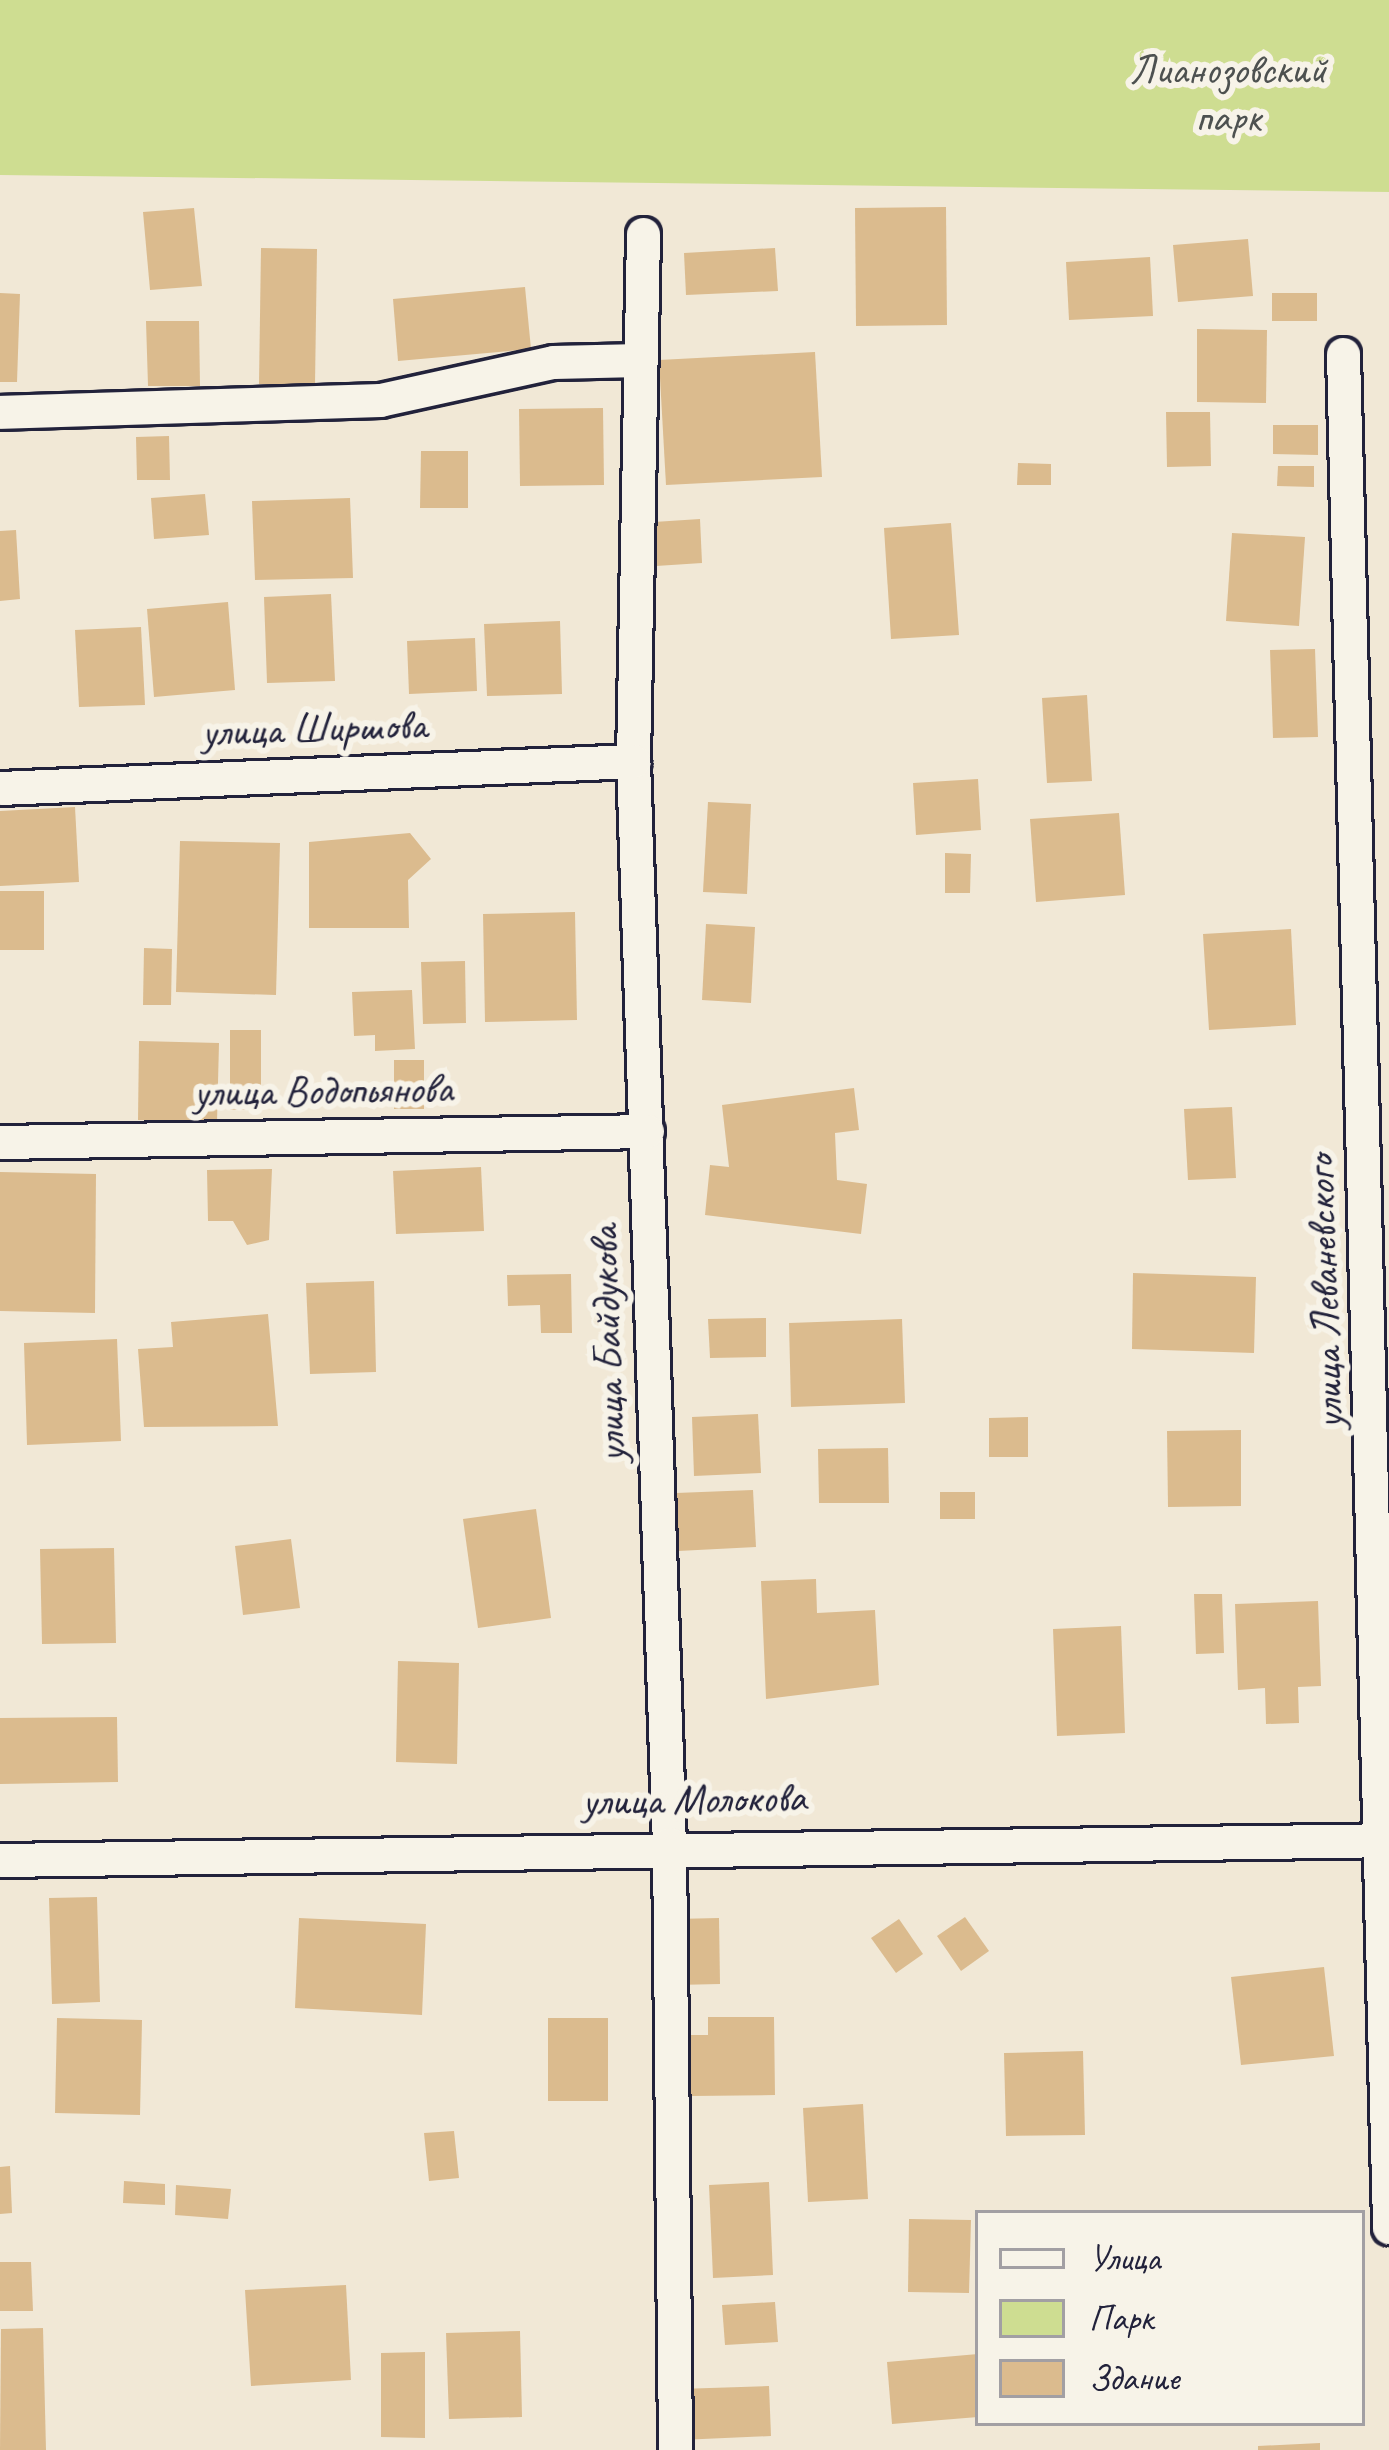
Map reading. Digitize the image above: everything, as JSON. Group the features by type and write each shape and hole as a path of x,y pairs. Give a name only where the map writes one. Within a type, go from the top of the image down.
{"street":[{"name":"улица Байдукова","path":"643,234 633,761 669,1844 675,2450"},
{"name":"улица Леваневского","path":"1342,354 1388,1840 1389,2227"},
{"path":"0,412 380,400 553,362 640,359"},
{"name":"улица Ширшова","path":"0,788 633,761"},
{"name":"улица Водопьянова","path":"0,1142 646,1131"},
{"name":"улица Молокова","path":"0,1860 669,1844 1388,1840"}],"green space":[{"name":"Лианозовский парк","path":"0,0 1389,0 1389,192 0,175"}],"building":[{"path":"946,207 947,325 856,326 855,208"},
{"path":"194,208 202,286 150,290 143,212"},
{"path":"1248,239 1253,296 1178,302 1173,245"},
{"path":"261,248 317,249 315,385 259,384"},
{"path":"775,248 778,291 686,295 684,253"},
{"path":"1150,257 1153,316 1069,320 1066,262"},
{"path":"525,287 531,349 398,361 393,299"},
{"path":"0,293 20,294 17,382 0,382"},
{"path":"1272,293 1317,293 1317,321 1272,321"},
{"path":"146,321 199,321 200,386 148,386"},
{"path":"1197,329 1267,330 1266,403 1197,402"},
{"path":"815,352 822,477 666,485 659,360"},
{"path":"603,408 604,485 520,486 519,409"},
{"path":"1166,412 1210,412 1211,466 1167,467"},
{"path":"1273,425 1318,425 1318,455 1273,454"},
{"path":"169,436 170,480 137,480 136,437"},
{"path":"421,451 468,451 468,508 420,508"},
{"path":"1018,463 1051,464 1051,485 1017,485"},
{"path":"1278,466 1314,466 1314,487 1277,486"},
{"path":"205,494 209,535 154,539 151,498"},
{"path":"350,498 353,578 255,580 252,501"},
{"path":"700,519 702,563 656,566 654,522"},
{"path":"951,523 959,635 891,639 884,528"},
{"path":"16,530 20,599 0,601 0,531"},
{"path":"1232,533 1305,537 1299,626 1226,621"},
{"path":"331,594 335,681 267,683 264,597"},
{"path":"228,602 235,690 154,697 147,609"},
{"path":"560,621 562,694 487,696 484,624"},
{"path":"141,627 145,705 79,707 75,630"},
{"path":"475,638 477,691 409,694 407,641"},
{"path":"1315,649 1318,737 1273,738 1270,650"},
{"path":"1087,695 1092,781 1047,783 1042,698"},
{"path":"978,779 981,830 916,835 913,783"},
{"path":"708,802 751,804 747,894 703,892"},
{"path":"75,807 79,882 0,886 0,811"},
{"path":"1119,813 1125,895 1036,902 1030,819"},
{"path":"410,833 431,859 408,880 409,928 309,928 309,842"},
{"path":"180,841 280,843 276,995 176,992"},
{"path":"945,853 971,854 970,893 945,893"},
{"path":"0,891 44,891 44,950 0,950"},
{"path":"575,912 577,1020 485,1022 483,914"},
{"path":"706,924 755,927 751,1003 702,1000"},
{"path":"1291,929 1296,1025 1209,1030 1203,934"},
{"path":"144,948 172,949 171,1005 143,1005"},
{"path":"465,961 466,1023 423,1024 421,962"},
{"path":"412,990 415,1049 375,1051 375,1035 354,1036 352,992"},
{"path":"230,1030 261,1030 261,1110 230,1110"},
{"path":"139,1041 219,1043 217,1122 138,1120"},
{"path":"394,1060 424,1060 424,1109 394,1109"},
{"path":"854,1088 859,1130 835,1133 837,1180 867,1184 861,1234 705,1215 710,1165 729,1167 722,1105"},
{"path":"1232,1107 1236,1178 1188,1180 1184,1109"},
{"path":"481,1167 484,1231 396,1234 393,1171"},
{"path":"272,1169 269,1240 247,1245 233,1221 208,1221 207,1170"},
{"path":"0,1172 96,1174 95,1313 0,1311"},
{"path":"1133,1273 1256,1277 1254,1353 1132,1349"},
{"path":"571,1274 572,1333 541,1333 540,1305 508,1306 507,1275"},
{"path":"374,1281 376,1372 310,1374 306,1283"},
{"path":"268,1314 278,1426 144,1427 138,1349 173,1347 171,1322"},
{"path":"766,1318 766,1357 710,1358 708,1319"},
{"path":"902,1319 905,1403 791,1407 789,1323"},
{"path":"117,1339 121,1441 27,1445 24,1343"},
{"path":"758,1414 761,1473 694,1476 692,1417"},
{"path":"1028,1417 1028,1457 989,1457 989,1418"},
{"path":"1241,1430 1241,1506 1168,1507 1167,1431"},
{"path":"888,1448 889,1503 819,1503 818,1449"},
{"path":"753,1490 756,1547 678,1551 676,1493"},
{"path":"940,1492 975,1492 975,1519 940,1519"},
{"path":"536,1509 551,1618 478,1628 463,1519"},
{"path":"291,1539 300,1608 243,1615 235,1546"},
{"path":"114,1548 116,1643 42,1644 40,1549"},
{"path":"816,1579 817,1613 875,1610 879,1685 766,1699 761,1581"},
{"path":"1194,1594 1222,1594 1224,1653 1196,1654"},
{"path":"1318,1601 1321,1686 1298,1687 1299,1723 1266,1724 1265,1688 1238,1690 1235,1604"},
{"path":"1121,1626 1125,1733 1057,1736 1053,1629"},
{"path":"398,1661 459,1663 457,1764 396,1762"},
{"path":"117,1717 118,1782 0,1784 0,1718"},
{"path":"97,1897 100,2002 52,2004 49,1898"},
{"path":"965,1917 989,1951 961,1971 937,1936"},
{"path":"299,1918 426,1924 422,2015 295,2008"},
{"path":"719,1918 720,1984 676,1985 675,1919"},
{"path":"899,1919 923,1954 896,1973 871,1938"},
{"path":"1324,1967 1334,2056 1241,2065 1231,1977"},
{"path":"708,2017 774,2017 775,2095 691,2096 690,2035 708,2035"},
{"path":"57,2018 142,2020 140,2115 55,2113"},
{"path":"548,2018 608,2018 608,2101 548,2101"},
{"path":"1083,2051 1085,2135 1006,2136 1004,2053"},
{"path":"863,2104 868,2199 808,2202 803,2108"},
{"path":"454,2131 459,2178 429,2181 424,2133"},
{"path":"10,2166 12,2213 0,2214 0,2167"},
{"path":"124,2181 165,2184 165,2205 123,2203"},
{"path":"769,2182 773,2275 713,2278 709,2185"},
{"path":"176,2185 231,2189 228,2219 175,2215"},
{"path":"909,2219 971,2220 969,2293 908,2292"},
{"path":"0,2262 31,2262 33,2311 0,2311"},
{"path":"346,2285 351,2380 251,2386 245,2290"},
{"path":"775,2302 778,2342 725,2345 722,2305"},
{"path":"43,2328 46,2450 0,2450 1,2329"},
{"path":"520,2331 522,2417 449,2419 446,2333"},
{"path":"425,2352 425,2438 381,2437 381,2353"},
{"path":"975,2354 975,2417 892,2424 887,2362"},
{"path":"769,2386 771,2436 680,2440 679,2389"},
{"path":"1320,2443 1320,2450 1258,2450 1258,2446"}]}
